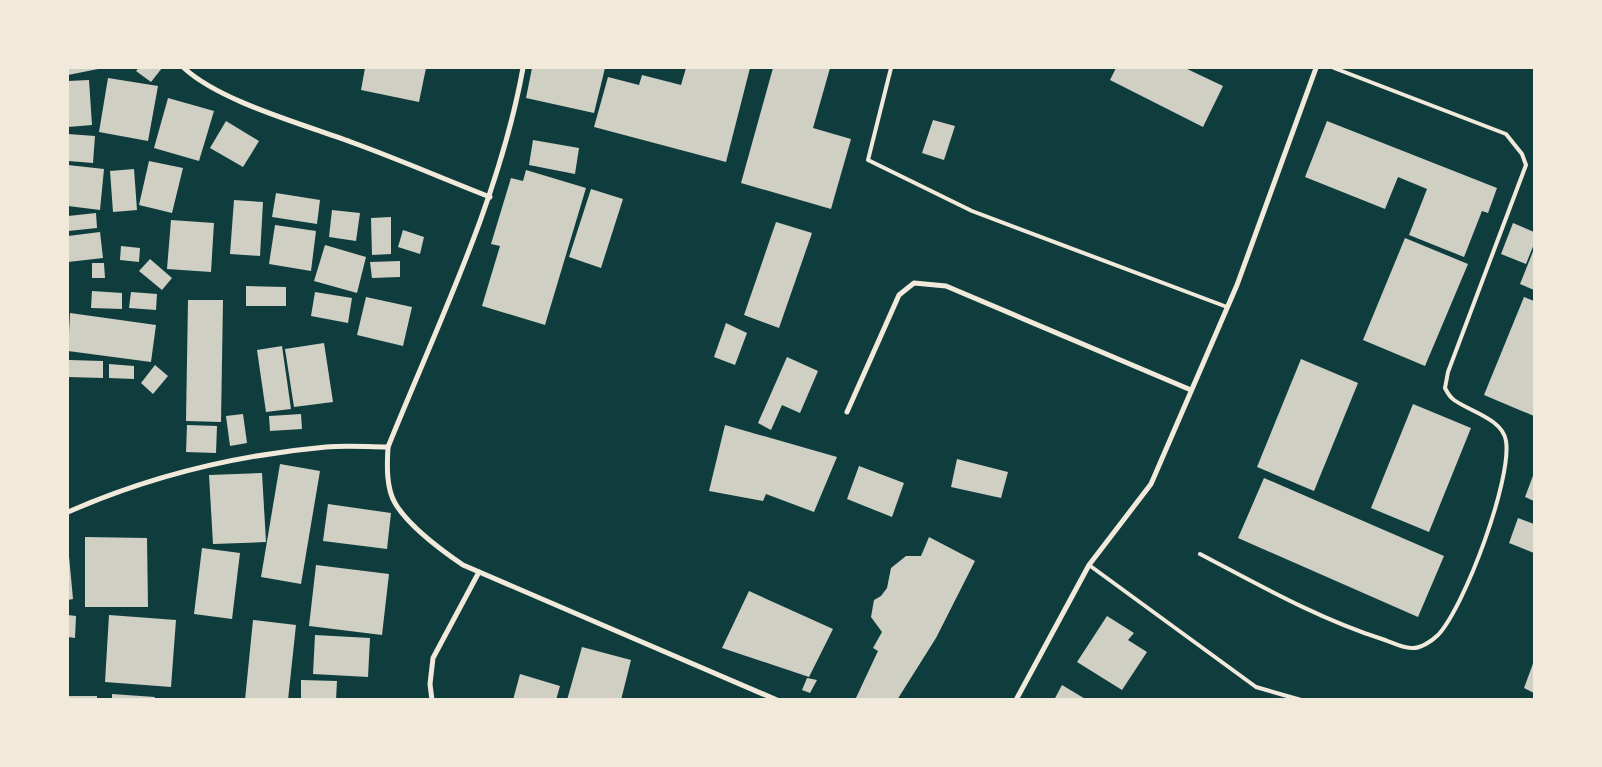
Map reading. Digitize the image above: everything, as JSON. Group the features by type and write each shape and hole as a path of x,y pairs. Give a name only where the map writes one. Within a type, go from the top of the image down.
{"street":[{"path":"184,68 217,89 254,107 353,142 490,197"},
{"path":"523,68 509,135 490,197 388,447 387,471 394,503 438,548 463,565 777,700"},
{"path":"1016,700 1090,565 1151,484 1227,307 1316,68"},
{"path":"847,412 899,295 914,282 946,286 1192,390"},
{"path":"68,512 115,492 180,472 248,456 328,447 388,447"},
{"path":"432,700 430,684 433,658 480,572"}],"lane":[{"path":"891,68 868,160 972,212 1227,307"},
{"path":"1200,554 1264,588 1359,632 1411,648 1424,645 1438,636 1457,608 1493,517 1506,464 1506,439 1492,420 1453,399 1444,388 1448,372 1526,165 1522,154 1506,134 1334,68"},
{"path":"1090,565 1256,687 1301,700"}],"building":[{"path":"68,68 103,68 68,75"},
{"path":"139,68 162,68 151,82 136,71"},
{"path":"365,68 426,68 419,102 361,90"},
{"path":"532,68 605,68 594,113 526,98"},
{"path":"686,68 750,68 726,162 594,127 608,77 639,85 642,75 681,85"},
{"path":"773,68 830,68 813,128 851,139 831,209 741,183"},
{"path":"1116,68 1185,68 1223,86 1203,127 1110,80"},
{"path":"108,78 158,86 148,141 99,132"},
{"path":"89,80 92,125 68,127 68,81"},
{"path":"168,98 214,111 199,161 154,148"},
{"path":"933,120 955,126 944,160 922,153"},
{"path":"226,121 259,141 243,167 210,148"},
{"path":"1327,121 1497,188 1488,213 1482,211 1464,257 1409,235 1427,189 1398,177 1385,209 1305,177"},
{"path":"68,134 95,136 93,163 68,161"},
{"path":"533,140 579,148 575,174 529,165"},
{"path":"149,161 183,168 172,213 139,205"},
{"path":"68,165 104,169 100,210 68,206"},
{"path":"134,169 137,210 113,212 110,171"},
{"path":"526,170 586,188 545,325 482,306 500,246 491,244 511,178 523,181"},
{"path":"591,189 623,199 601,268 569,257"},
{"path":"276,193 320,200 317,224 272,217"},
{"path":"234,200 263,202 260,256 230,254"},
{"path":"332,210 360,213 356,241 329,237"},
{"path":"96,213 97,228 68,231 68,216"},
{"path":"391,217 391,254 372,255 371,218"},
{"path":"171,220 214,223 211,272 167,269"},
{"path":"776,222 812,233 779,328 744,315"},
{"path":"1513,223 1534,232 1534,244 1526,264 1501,254"},
{"path":"275,225 316,231 311,271 269,264"},
{"path":"403,230 424,237 420,254 398,247"},
{"path":"100,232 103,258 68,262 68,236"},
{"path":"1405,238 1468,264 1425,366 1363,340"},
{"path":"325,245 366,257 357,293 314,281"},
{"path":"121,246 140,248 139,262 120,260"},
{"path":"1534,249 1534,290 1520,284"},
{"path":"150,259 172,278 162,290 139,271"},
{"path":"400,261 400,277 372,278 370,262"},
{"path":"92,263 104,263 105,278 92,278"},
{"path":"246,286 286,287 286,306 246,306"},
{"path":"92,291 122,293 122,309 91,308"},
{"path":"131,292 157,294 156,310 129,308"},
{"path":"315,292 352,298 348,323 311,316"},
{"path":"366,297 412,307 403,346 357,335"},
{"path":"1524,297 1534,301 1534,416 1484,395"},
{"path":"188,300 223,300 221,422 186,421"},
{"path":"70,313 156,325 151,362 68,351"},
{"path":"726,323 747,333 735,365 714,357"},
{"path":"324,343 333,402 294,407 285,349"},
{"path":"282,346 291,409 266,412 257,350"},
{"path":"787,357 818,371 800,413 782,405 771,430 758,423"},
{"path":"1301,359 1358,383 1314,491 1257,467"},
{"path":"69,360 103,361 103,378 68,377"},
{"path":"109,364 134,366 134,379 109,378"},
{"path":"155,365 168,376 153,394 141,383"},
{"path":"1413,404 1471,428 1429,532 1371,508"},
{"path":"243,414 247,443 230,446 226,416"},
{"path":"301,414 302,429 270,431 269,416"},
{"path":"187,425 217,426 216,453 186,452"},
{"path":"725,425 837,457 814,512 766,494 763,501 709,491"},
{"path":"957,459 1008,472 1001,498 951,487"},
{"path":"280,464 320,471 301,584 261,577"},
{"path":"859,466 904,483 892,517 847,499"},
{"path":"262,473 266,542 213,544 209,475"},
{"path":"1534,473 1534,501 1525,497"},
{"path":"1264,478 1444,556 1418,617 1238,538"},
{"path":"328,504 391,513 387,549 323,541"},
{"path":"1518,518 1534,524 1534,553 1509,543"},
{"path":"85,537 147,538 148,607 85,607"},
{"path":"929,537 975,561 936,638 897,700 855,700 878,651 873,648 882,632 871,617 874,600 881,596 887,588 891,568 906,556 921,556"},
{"path":"202,548 240,553 232,619 194,614"},
{"path":"68,557 73,599 68,600"},
{"path":"316,565 389,574 382,635 309,626"},
{"path":"749,591 833,629 809,677 722,648"},
{"path":"68,615 76,616 75,638 68,637"},
{"path":"109,615 176,620 171,687 105,682"},
{"path":"1107,616 1134,633 1128,640 1147,652 1122,690 1077,662"},
{"path":"253,620 296,625 288,700 245,700"},
{"path":"315,635 370,638 368,677 313,674"},
{"path":"582,647 631,660 621,700 567,700"},
{"path":"1534,661 1534,693 1524,688"},
{"path":"520,674 560,686 556,700 513,700"},
{"path":"807,678 817,680 810,693 802,690"},
{"path":"301,680 337,681 336,700 301,700"},
{"path":"1062,685 1087,700 1054,700"},
{"path":"112,694 155,697 154,700 112,700"},
{"path":"68,696 97,696 97,700 68,700"}]}
